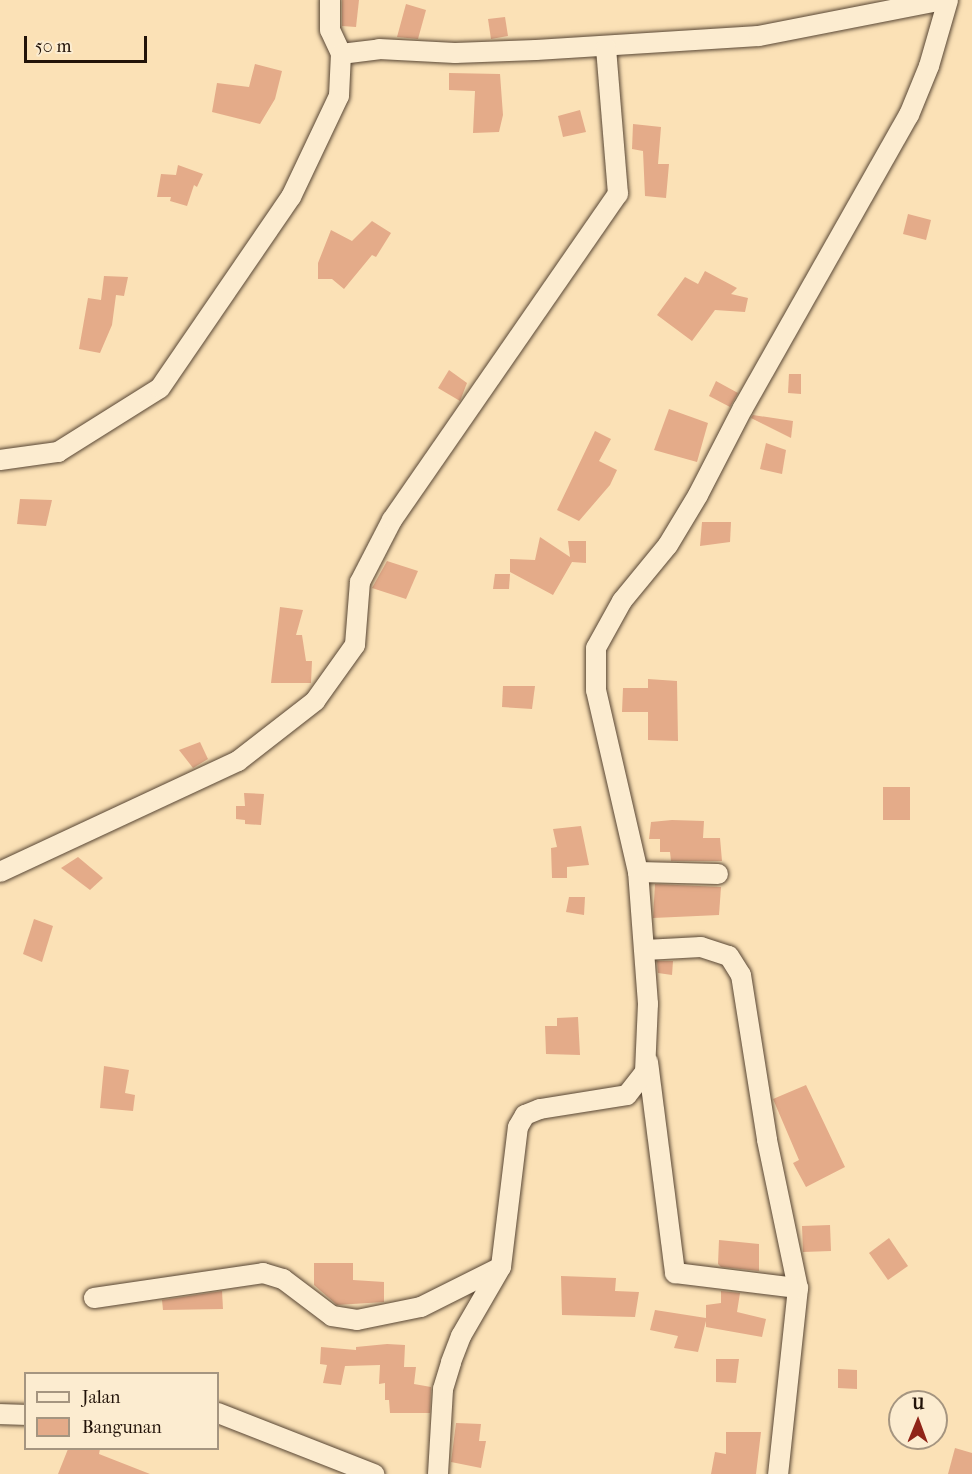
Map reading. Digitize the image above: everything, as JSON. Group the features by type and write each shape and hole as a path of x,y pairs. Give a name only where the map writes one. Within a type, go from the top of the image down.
{"street":[{"path":"0,460 58,452 160,388 291,197 339,96 341,54 330,30 330,0"},
{"path":"341,54 379,49 455,53 759,36 946,0 929,66 909,115 743,408 698,495 668,545 622,601 596,648 596,690 638,872 645,951 647,1056 675,1273 798,1288"},
{"path":"0,872 238,761 315,701 355,645 360,582 392,520 618,194 606,46"},
{"path":"638,872 718,874"},
{"path":"645,951 701,946 729,956 741,975 767,1140 798,1288 778,1474"},
{"path":"438,1474 443,1389 451,1362 461,1336 501,1267 512,1161 518,1127 525,1115 556,1104 610,1100 627,1095 645,1071 647,1056"},
{"path":"94,1298 263,1273 283,1279 332,1316 357,1320 421,1307 501,1267"},
{"path":"219,1413 374,1474"},
{"path":"0,1414 24,1415"}],"building":[{"path":"342,0 359,0 356,27 342,26"},
{"path":"406,4 426,10 418,39 397,37"},
{"path":"505,17 508,36 491,39 488,19"},
{"path":"255,64 282,71 275,99 260,124 212,112 217,83 249,87"},
{"path":"449,73 500,74 503,115 499,132 473,133 475,91 449,90"},
{"path":"580,110 586,132 563,137 558,116"},
{"path":"633,124 661,127 658,164 669,164 666,198 645,196 643,151 632,149"},
{"path":"178,165 203,174 197,187 194,185 187,206 170,201 171,197 157,197 161,174 176,175"},
{"path":"908,214 931,220 926,240 903,234"},
{"path":"372,221 391,233 376,257 372,255 344,289 332,279 318,279 318,263 331,230 352,241"},
{"path":"705,271 737,288 731,294 748,298 745,312 715,310 692,341 657,315 685,277 698,284"},
{"path":"104,276 128,277 124,296 116,295 112,325 100,353 79,349 88,298 101,300"},
{"path":"449,370 467,383 460,401 438,388"},
{"path":"789,374 801,374 801,394 788,393"},
{"path":"716,381 738,393 730,407 709,396"},
{"path":"669,409 708,423 697,462 654,450"},
{"path":"753,415 793,421 791,438 751,418"},
{"path":"595,431 611,439 599,461 617,470 610,485 579,521 557,510"},
{"path":"766,443 786,450 782,474 760,469"},
{"path":"20,499 52,500 46,526 17,524"},
{"path":"702,522 731,522 730,542 700,546"},
{"path":"540,537 570,557 568,541 586,541 586,563 572,562 553,595 510,572 510,559 535,560"},
{"path":"387,561 418,571 406,599 372,588"},
{"path":"495,574 510,574 509,589 493,589"},
{"path":"280,607 303,610 296,635 302,635 306,661 312,661 311,683 271,683"},
{"path":"648,679 677,681 678,741 648,740 648,712 622,712 623,688 648,688"},
{"path":"503,686 535,686 532,709 502,707"},
{"path":"200,742 208,759 193,768 179,750"},
{"path":"883,787 910,787 910,820 883,820"},
{"path":"244,793 264,794 261,825 245,824 245,820 236,819 236,806 245,806"},
{"path":"704,821 703,838 720,838 722,861 671,861 670,852 660,852 660,839 649,839 651,822"},
{"path":"581,826 589,865 567,867 567,878 552,878 551,848 557,847 553,829"},
{"path":"78,857 103,878 90,890 61,868"},
{"path":"655,884 721,887 719,915 653,918"},
{"path":"569,897 585,897 584,915 566,912"},
{"path":"34,919 53,926 42,962 23,954"},
{"path":"657,961 673,961 672,975 658,973"},
{"path":"578,1017 580,1055 546,1054 545,1026 557,1026 557,1018"},
{"path":"104,1066 129,1070 125,1093 135,1095 133,1111 100,1108"},
{"path":"806,1085 845,1167 806,1187 793,1163 799,1160 773,1099"},
{"path":"830,1225 831,1251 803,1252 802,1226"},
{"path":"889,1238 908,1266 888,1280 869,1253"},
{"path":"719,1240 759,1244 759,1271 721,1267 718,1264"},
{"path":"314,1263 353,1263 353,1280 384,1282 384,1302 337,1305 314,1285"},
{"path":"561,1276 616,1278 615,1291 639,1292 635,1317 562,1315"},
{"path":"222,1291 223,1309 163,1310 162,1300"},
{"path":"721,1291 740,1293 737,1312 766,1319 762,1337 706,1327 706,1321 698,1352 674,1348 678,1336 650,1330 655,1310 706,1318 706,1305 721,1303"},
{"path":"405,1345 404,1367 416,1367 414,1384 431,1387 430,1413 390,1413 389,1400 385,1400 385,1383 379,1384 380,1365 345,1366 341,1385 323,1383 327,1365 320,1364 321,1347 356,1350 356,1347"},
{"path":"716,1359 739,1359 736,1383 716,1382"},
{"path":"838,1369 857,1370 857,1389 838,1388"},
{"path":"456,1423 481,1424 479,1441 486,1441 481,1468 451,1462"},
{"path":"726,1432 761,1432 756,1474 711,1474 715,1452 726,1454"},
{"path":"955,1448 972,1453 972,1474 948,1474"},
{"path":"68,1450 100,1450 99,1454 150,1474 58,1474"}]}
